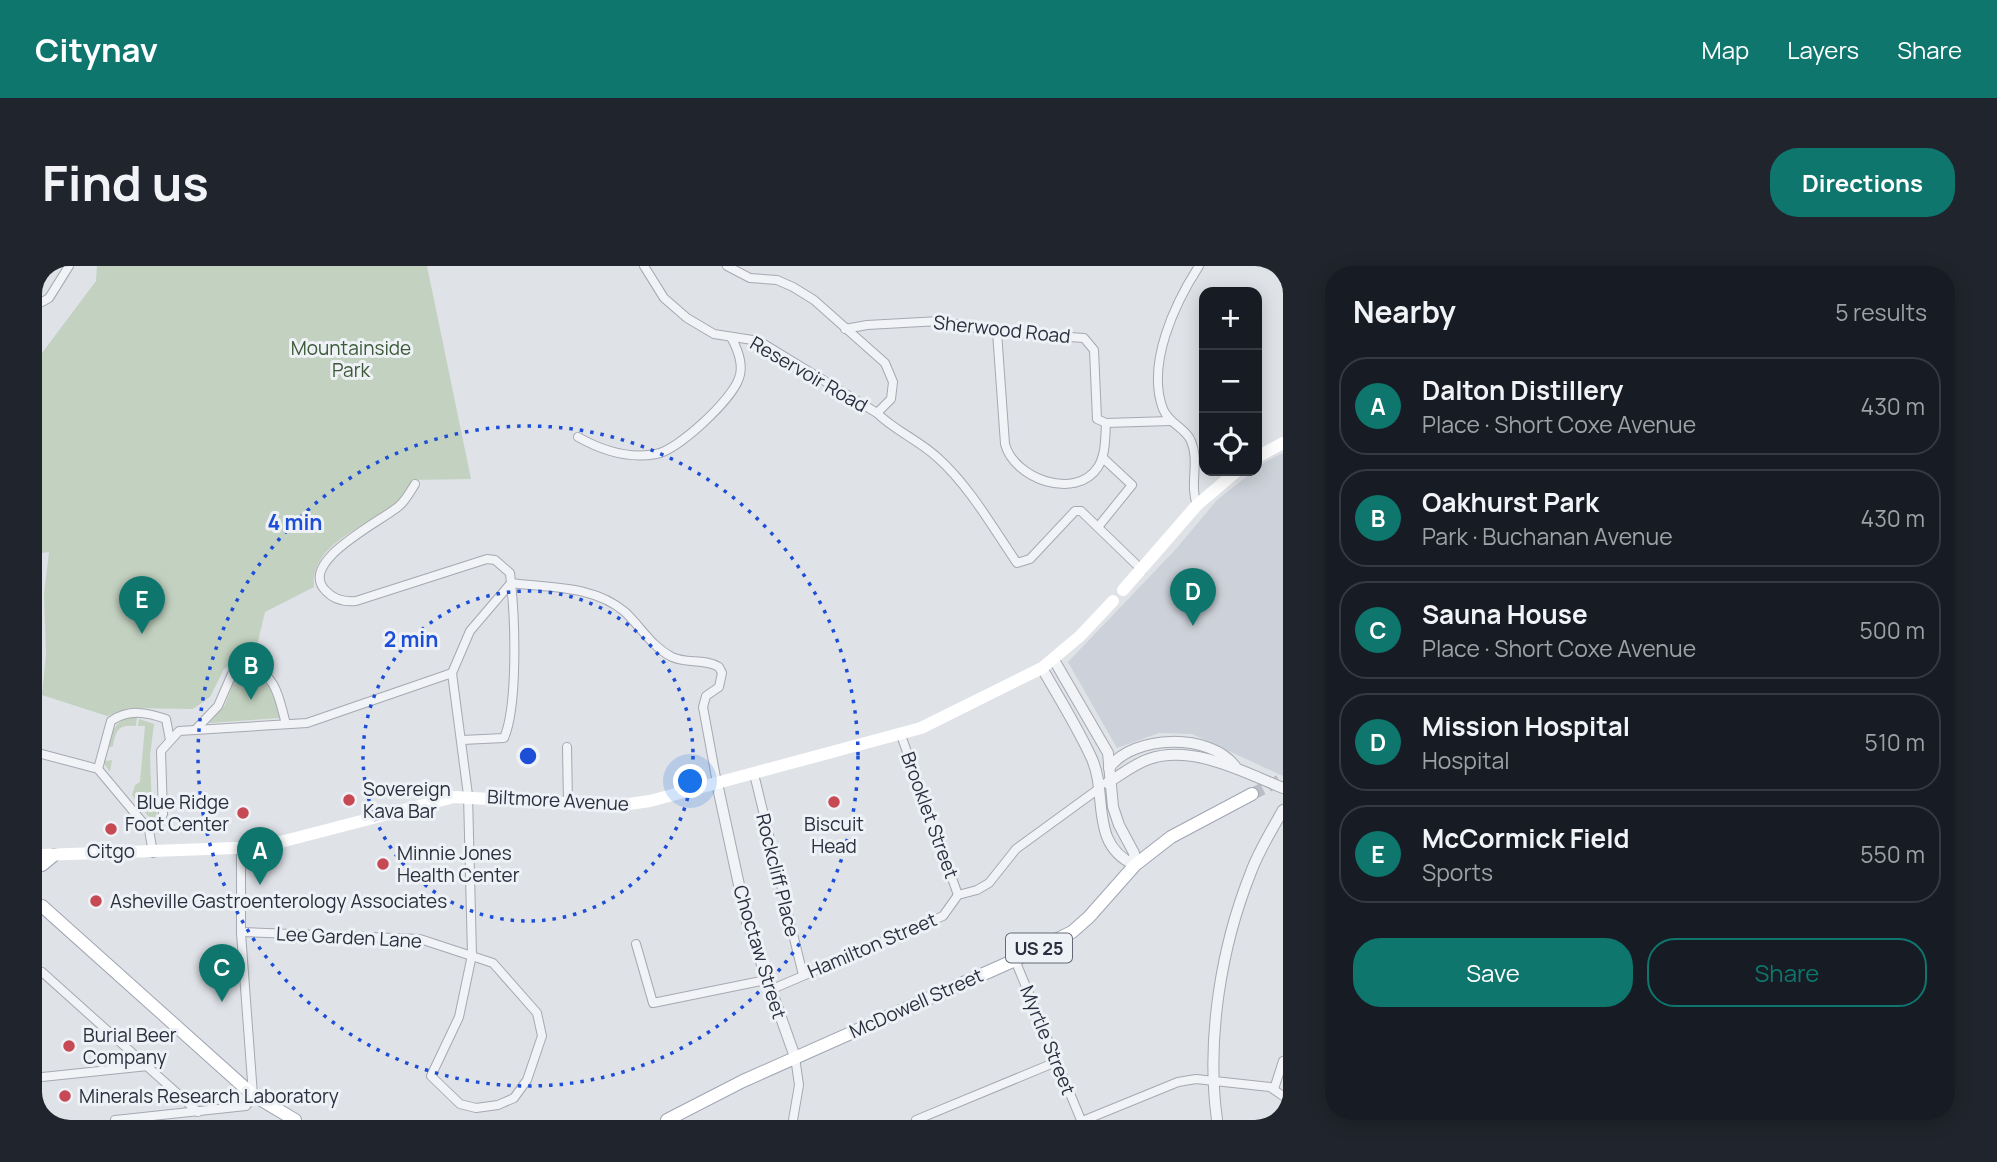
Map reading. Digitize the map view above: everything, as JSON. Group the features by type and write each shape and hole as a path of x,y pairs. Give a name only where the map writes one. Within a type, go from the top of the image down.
{"main road":[{"path":"1262,454 1283,443"},
{"path":"1123,590 1197,505 1231,476"},
{"name":"Biltmore Avenue","path":"48,855 261,847 433,801 468,795 632,805 901,735 932,723 1054,660 1113,601"},
{"name":"McDowell Street","path":"667,1120 795,1057 1072,932 1089,917 1135,864 1171,837 1252,794"},
{"path":"42,865 48,855"},
{"path":"42,906 253,1095 295,1120"}],"street":[{"path":"42,302 53,292 69,266"},
{"name":"Reservoir Road","path":"644,266 664,298 687,318 715,334 759,341 877,413 889,425 920,441 942,461 1017,563 1030,559 1075,511 1081,511 1098,527"},
{"path":"727,266 750,278 777,280 793,287 814,300 885,363 893,382 891,398 877,413"},
{"path":"1197,505 1193,489 1193,447 1188,435 1170,421 1160,392 1167,328 1177,302 1199,266"},
{"name":"Sherwood Road","path":"845,329 867,325 940,321 997,332 1081,337 1088,341 1094,350 1095,413 1097,419 1106,424"},
{"path":"997,332 1005,444 1012,461 1041,480 1071,483 1090,476 1103,458 1106,424 1170,421"},
{"path":"578,437 611,452 657,454 671,448 697,427 732,391 740,377 737,348 731,337"},
{"path":"1103,458 1132,485 1098,527 1142,570"},
{"path":"415,484 397,508 335,551 322,565 320,580 327,592 344,602 356,601 487,559 495,560 506,567 511,583 512,684 508,729 504,738 496,740 462,740"},
{"path":"472,955 468,795 452,673 471,631 511,583"},
{"path":"511,583 593,594 623,610 669,655 682,661 706,662 719,667 722,673 719,687 706,696 703,707 717,783"},
{"path":"1042,668 1093,762 1106,833 1121,858 1135,864 1135,852 1115,814 1108,753 1054,660"},
{"path":"197,728 218,706 232,674 250,666 265,672 276,688 286,724"},
{"path":"149,830 159,823 163,814 161,751 179,731 307,723 452,673"},
{"path":"97,769 111,721 123,714 148,712 166,719 170,740"},
{"name":"Brooklet Street","path":"901,735 958,895"},
{"path":"1097,790 1111,764 1146,746 1184,742 1218,752 1235,766 1283,788"},
{"path":"567,747 568,803"},
{"path":"42,754 97,769 149,830 153,853"},
{"path":"1097,790 1149,759 1171,754 1194,755 1225,767 1235,766"},
{"name":"Rockcliff Place","path":"754,774 803,975"},
{"name":"Choctaw Street","path":"717,783 747,919 795,1057 799,1085 793,1120"},
{"name":"Hamilton Street","path":"636,944 653,1003 768,985 803,975 943,916 958,895 978,891 989,883 1016,849 1097,790"},
{"path":"1217,1120 1213,1080 1226,954 1250,872 1283,810"},
{"path":"115,1120 246,1106 253,1095 241,932 241,849"},
{"name":"Lee Garden Lane","path":"241,932 409,937 443,944 472,955 493,963 537,1013 542,1035 527,1080 514,1098 498,1105 476,1108 460,1104 431,1076 459,1017 472,955"},
{"name":"Myrtle Street","path":"1015,960 1056,1062 1083,1120"},
{"path":"42,972 198,1112"},
{"path":"916,1120 1056,1062"},
{"path":"1274,1089 1283,1062"},
{"path":"42,1077 148,1066"},
{"path":"1083,1120 1179,1082 1213,1080 1274,1089 1283,1096"}],"shaded area":[{"path":"1283,453 1283,776 1192,734 1159,733 1117,748 1068,662 1176,549 1217,500 1247,476 1262,476 1262,464"}],"green space":[{"name":"Mountainside Park","path":"97,266 427,266 471,479 412,480 396,503 343,537 322,558 316,571 314,587 265,612 254,658 239,660 224,669 210,697 193,709 129,708 107,716 42,695 46,654 44,594 49,552 42,553 42,353 96,281"},
{"path":"247,672 255,674 266,683 280,718 209,723 225,705 236,676"},
{"path":"137,716 136,726 119,729 113,746 106,749 116,726"},
{"path":"139,719 154,724 150,756 152,811 157,812 155,818 148,816 132,795 135,785 140,782 145,726 138,726"},
{"path":"106,750 106,761 112,760 110,772 103,762"}],"tunnel":[{"path":"1252,794 1283,779"}],"place":[{"name":"Mission Hospital","path":"1193,626"},
{"name":"McCormick Field","path":"142,634"},
{"name":"Oakhurst Park","path":"251,700"},
{"name":"Sovereign Kava Bar","path":"349,800"},
{"name":"Biscuit Head","path":"834,802"},
{"name":"Blue Ridge Foot Center","path":"243,813"},
{"name":"Citgo","path":"111,829"},
{"name":"Minnie Jones Health Center","path":"383,864"},
{"name":"Dalton Distillery","path":"260,885"},
{"name":"Asheville Gastroenterology Associates","path":"96,901"},
{"name":"Sauna House","path":"222,1002"},
{"name":"Burial Beer Company","path":"69,1046"},
{"name":"Minerals Research Laboratory","path":"65,1096"}]}
